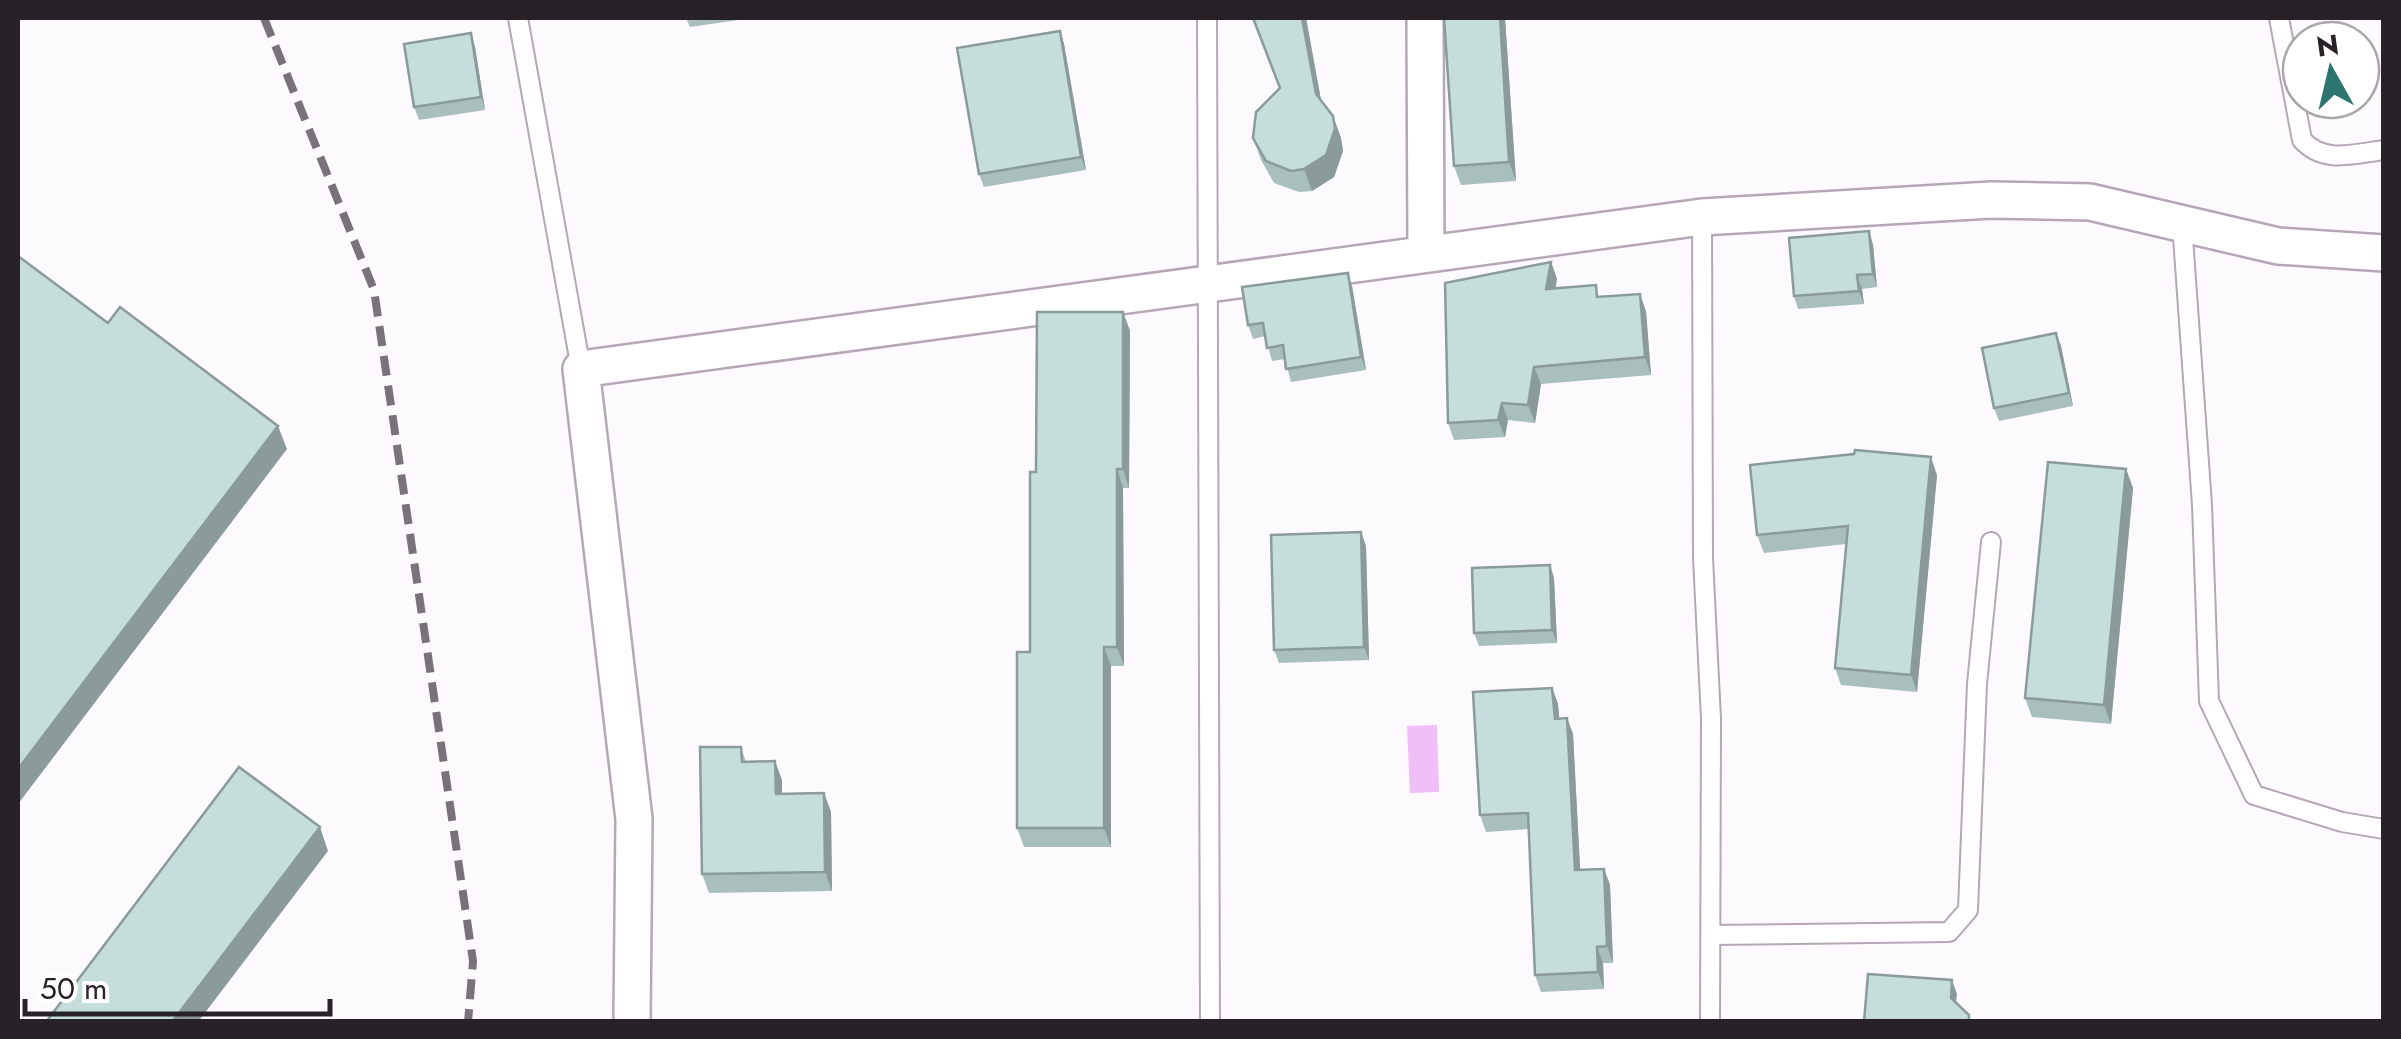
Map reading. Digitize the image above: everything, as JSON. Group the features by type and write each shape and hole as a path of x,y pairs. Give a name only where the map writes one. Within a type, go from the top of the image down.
{"street":[{"path":"1425,18 1426,252"},
{"path":"632,1022 634,819 581,369 1208,284 1246,275 1702,216 2011,200 2090,202 2278,246 2384,253"}],"lane":[{"path":"518,18 581,369"},
{"path":"1207,18 1210,1022"},
{"path":"2279,18 2302,140 2314,153 2329,156 2384,150"},
{"path":"1702,216 1710,1022"},
{"path":"2182,223 2202,505 2209,701 2254,796 2342,822 2384,829"},
{"path":"1711,936 1948,932 1968,910 1977,684 1991,542"}],"shaded area":[{"path":"1437,725 1439,792 1410,793 1407,726"}],"building":[{"path":"1253,18 1302,18 1316,94 1333,116 1335,129 1326,155 1304,169 1291,171 1266,161 1253,138 1256,112 1280,88"},
{"path":"1444,18 1500,18 1509,162 1454,166"},
{"path":"1060,31 1081,157 979,174 957,48"},
{"path":"471,33 481,97 414,107 404,44"},
{"path":"1869,231 1873,274 1857,275 1859,291 1794,296 1789,238"},
{"path":"18,256 108,323 120,307 278,426 18,769"},
{"path":"1551,262 1546,289 1596,285 1597,297 1640,294 1645,357 1534,367 1528,405 1502,403 1498,420 1448,423 1445,283"},
{"path":"1348,273 1361,357 1286,369 1283,345 1267,348 1263,323 1248,325 1242,287"},
{"path":"1037,312 1123,312 1123,469 1117,469 1117,647 1104,647 1104,828 1017,828 1017,652 1030,652 1030,472 1036,472"},
{"path":"2056,333 2069,393 1994,408 1982,348"},
{"path":"1855,450 1931,457 1911,675 1835,668 1848,526 1757,535 1750,465 1854,454"},
{"path":"2048,462 2126,469 2104,705 2025,698"},
{"path":"1361,532 1364,647 1274,650 1271,535"},
{"path":"1550,565 1552,630 1474,633 1472,568"},
{"path":"1552,688 1555,719 1567,718 1575,870 1604,869 1607,946 1597,947 1598,972 1535,975 1528,813 1480,815 1473,692"},
{"path":"700,747 741,747 742,762 775,761 776,794 824,793 825,872 702,874"},
{"path":"239,767 320,827 172,1022 46,1022"},
{"path":"1868,974 1952,980 1951,998 1969,1015 1969,1022 1864,1022"}],"railway":[{"path":"264,18 374,290 473,961 468,1022"}]}
